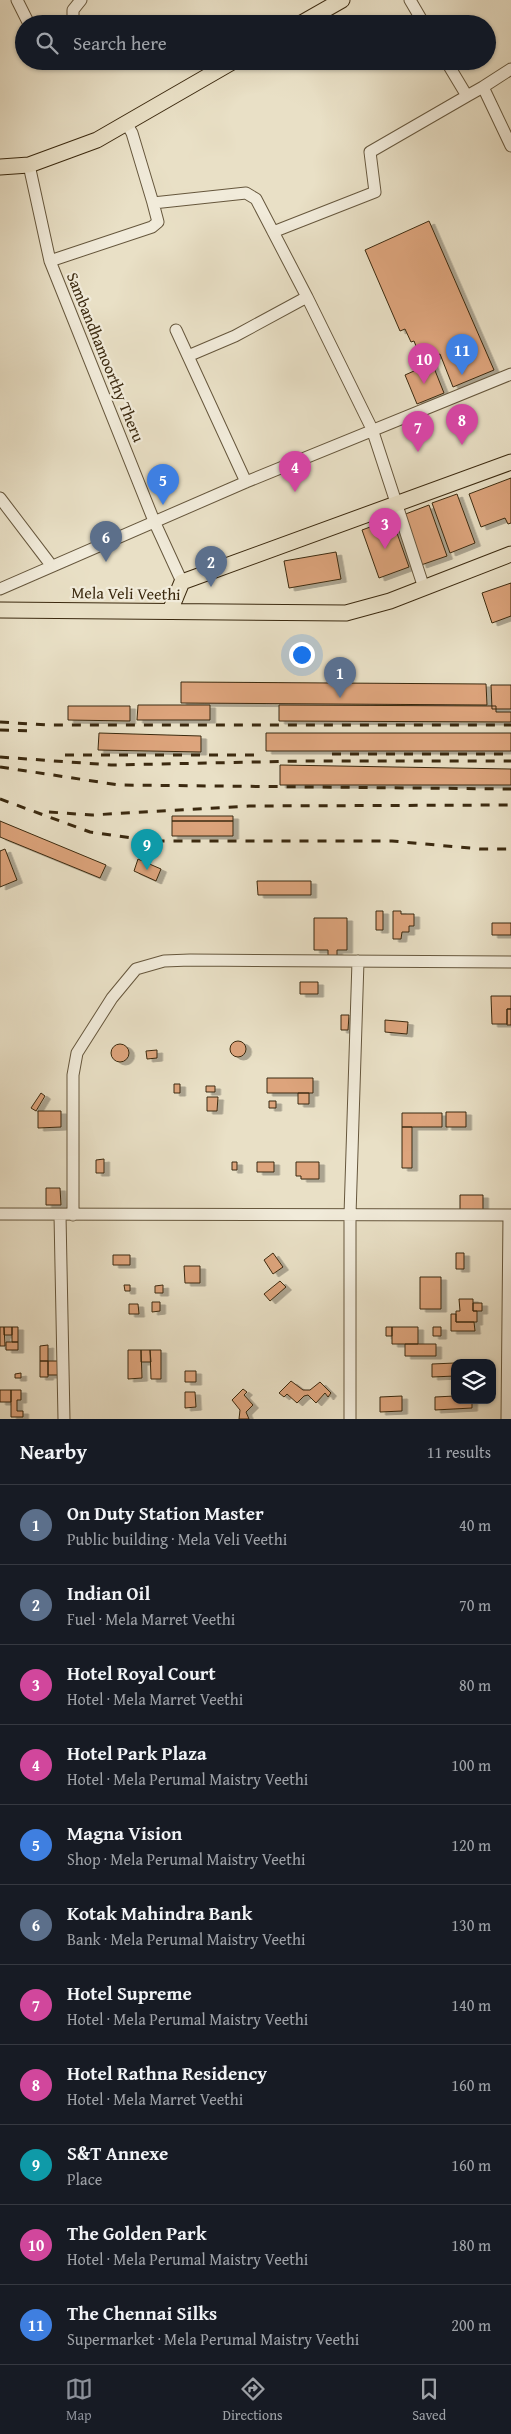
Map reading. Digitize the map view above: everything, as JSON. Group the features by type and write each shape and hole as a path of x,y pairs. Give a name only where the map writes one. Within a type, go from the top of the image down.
{"main road":[{"path":"316,15 342,0"},
{"path":"0,167 29,165 97,140 218,70"},
{"path":"170,611 182,582 511,462"},
{"name":"Mela Veli Veethi","path":"0,610 346,612 390,601 511,554"}],"street":[{"path":"17,0 24,15"},
{"path":"73,15 73,10 81,0"},
{"path":"410,0 419,15"},
{"path":"273,232 374,192 370,152 511,69"},
{"path":"451,70 467,96"},
{"path":"483,87 511,146"},
{"path":"50,260 152,227 158,222 132,133 126,123"},
{"name":"Sambandhamoorthy Theru","path":"29,165 50,260 154,521 182,582"},
{"path":"153,203 246,193 256,199 307,297 372,430 424,588"},
{"path":"188,356 235,336 307,297"},
{"path":"176,330 246,482"},
{"path":"0,589 246,482 511,374"},
{"path":"0,498 51,566"},
{"path":"72,1215 73,1075 77,1053 112,998 136,969 164,961 190,960 511,962"},
{"path":"350,1419 350,1215 358,961"},
{"path":"0,1214 510,1215 507,1419"},
{"path":"60,1214 64,1419"}],"building":[{"path":"429,221 494,370 453,387 440,354 422,361 414,341 411,342 405,329 400,331 365,250"},
{"path":"432,363 444,393 417,404 405,375"},
{"path":"511,478 511,523 508,524 505,518 481,527 469,494"},
{"path":"457,494 475,543 450,553 432,503"},
{"path":"429,505 447,556 421,565 403,515"},
{"path":"392,519 409,567 379,578 362,530"},
{"path":"336,552 341,579 289,588 284,561"},
{"path":"511,583 511,616 492,623 482,593"},
{"path":"181,682 486,684 487,705 181,703"},
{"path":"491,685 511,685 511,709 492,709"},
{"path":"138,705 210,705 210,720 137,720"},
{"path":"279,705 496,706 496,712 511,712 511,722 279,721"},
{"path":"68,706 130,706 130,721 68,720"},
{"path":"99,733 201,736 201,752 98,750"},
{"path":"266,733 511,733 511,751 266,751"},
{"path":"280,765 511,769 511,785 280,785"},
{"path":"172,816 233,816 233,821 172,821"},
{"path":"0,821 106,865 100,878 0,837"},
{"path":"172,821 233,821 233,836 172,836"},
{"path":"5,849 17,880 0,887 0,851"},
{"path":"138,859 161,869 156,881 134,871"},
{"path":"257,881 311,881 311,895 258,895"},
{"path":"376,911 383,911 383,930 376,930"},
{"path":"393,911 401,911 401,914 414,914 414,926 409,926 409,932 402,932 401,939 393,939"},
{"path":"314,918 347,918 347,950 337,950 337,956 328,956 328,950 314,950"},
{"path":"492,923 511,923 511,935 492,935"},
{"path":"300,982 318,982 318,994 300,994"},
{"path":"491,996 511,996 511,1009 507,1009 507,1024 492,1024"},
{"path":"507,1009 511,1009 511,1025 507,1025"},
{"path":"341,1015 349,1015 348,1030 341,1030"},
{"path":"385,1020 408,1022 407,1034 385,1032"},
{"path":"238,1041 246,1049 238,1057 230,1049"},
{"path":"120,1044 126,1047 129,1053 126,1059 120,1062 114,1059 111,1053 114,1047"},
{"path":"157,1050 157,1058 147,1059 146,1051"},
{"path":"267,1078 313,1078 313,1093 267,1093"},
{"path":"174,1084 180,1084 180,1093 174,1093"},
{"path":"206,1086 215,1086 215,1092 206,1092"},
{"path":"41,1093 45,1096 36,1111 31,1108"},
{"path":"298,1093 309,1093 309,1104 298,1104"},
{"path":"207,1097 218,1097 217,1111 207,1111"},
{"path":"269,1101 276,1101 276,1108 269,1108"},
{"path":"38,1111 61,1111 61,1127 38,1128"},
{"path":"446,1112 466,1112 466,1127 446,1127"},
{"path":"402,1113 442,1113 442,1127 402,1127"},
{"path":"402,1127 412,1127 412,1168 402,1168"},
{"path":"104,1159 104,1173 96,1173 96,1160"},
{"path":"232,1162 237,1162 237,1170 232,1170"},
{"path":"257,1162 274,1162 274,1172 257,1172"},
{"path":"296,1162 319,1162 319,1179 301,1179 301,1176 296,1176"},
{"path":"46,1188 60,1188 61,1205 46,1205"},
{"path":"460,1195 483,1195 483,1210 460,1210"},
{"path":"273,1253 283,1267 273,1274 264,1260"},
{"path":"456,1253 464,1253 464,1269 456,1269"},
{"path":"113,1255 130,1255 130,1265 113,1265"},
{"path":"184,1266 200,1266 200,1283 185,1283"},
{"path":"420,1277 441,1277 441,1309 420,1309"},
{"path":"280,1281 286,1287 270,1301 264,1294"},
{"path":"124,1285 130,1285 130,1291 125,1291"},
{"path":"163,1285 163,1293 155,1293 155,1286"},
{"path":"459,1299 473,1299 473,1311 477,1311 477,1322 456,1322 456,1311 460,1311"},
{"path":"152,1302 160,1302 160,1311 152,1312"},
{"path":"473,1303 482,1303 482,1311 473,1311"},
{"path":"129,1304 138,1304 139,1314 129,1314"},
{"path":"451,1314 456,1314 456,1322 474,1322 475,1331 451,1331"},
{"path":"0,1327 4,1327 5,1346 0,1346"},
{"path":"4,1327 12,1327 12,1335 4,1335"},
{"path":"12,1327 18,1327 18,1342 12,1342"},
{"path":"386,1327 392,1327 392,1336 386,1336"},
{"path":"392,1327 418,1327 418,1344 392,1344"},
{"path":"433,1327 441,1327 441,1336 433,1336"},
{"path":"6,1342 18,1342 18,1350 6,1350"},
{"path":"405,1344 436,1344 436,1356 405,1356"},
{"path":"48,1345 48,1361 40,1361 40,1346"},
{"path":"128,1350 141,1350 142,1378 128,1379"},
{"path":"141,1350 150,1350 151,1362 141,1362"},
{"path":"150,1350 161,1350 161,1379 151,1379"},
{"path":"40,1361 48,1361 48,1377 40,1377"},
{"path":"48,1361 60,1361 60,1375 48,1375"},
{"path":"451,1363 451,1376 432,1377 432,1364"},
{"path":"185,1371 196,1371 196,1382 185,1382"},
{"path":"21,1373 21,1378 15,1378 15,1374"},
{"path":"291,1381 303,1390 310,1390 320,1382 331,1393 328,1397 325,1393 316,1403 308,1395 304,1396 297,1403 287,1394 284,1397 279,1393"},
{"path":"243,1389 247,1392 244,1395 253,1405 246,1412 249,1419 239,1419 240,1410 232,1400"},
{"path":"0,1390 11,1390 11,1402 0,1402"},
{"path":"11,1390 21,1390 21,1400 17,1400 17,1411 23,1411 23,1417 11,1417"},
{"path":"185,1392 195,1392 196,1407 185,1408"},
{"path":"402,1396 402,1411 380,1412 380,1397"},
{"path":"451,1396 451,1404 472,1404 472,1408 435,1410 435,1397"}],"railway":[{"path":"0,722 47,725 511,725"},
{"path":"0,730 36,731"},
{"path":"332,754 511,754"},
{"path":"65,755 255,755"},
{"path":"0,757 111,765 305,761 511,761"},
{"path":"0,767 119,785 511,789"},
{"path":"0,799 90,832 153,841 392,841 480,849 511,849"},
{"path":"49,812 92,815 249,806 511,805"}],"place":[{"name":"The Chennai Silks","path":"462,375"},
{"name":"The Golden Park","path":"424,384"},
{"name":"Hotel Rathna Residency","path":"462,445"},
{"name":"Hotel Supreme","path":"418,452"},
{"name":"Hotel Park Plaza","path":"295,492"},
{"name":"Magna Vision","path":"163,505"},
{"name":"Hotel Royal Court","path":"385,549"},
{"name":"Kotak Mahindra Bank","path":"106,562"},
{"name":"Indian Oil","path":"211,587"},
{"name":"On Duty Station Master","path":"340,698"},
{"name":"S&T Annexe","path":"147,870"}]}
